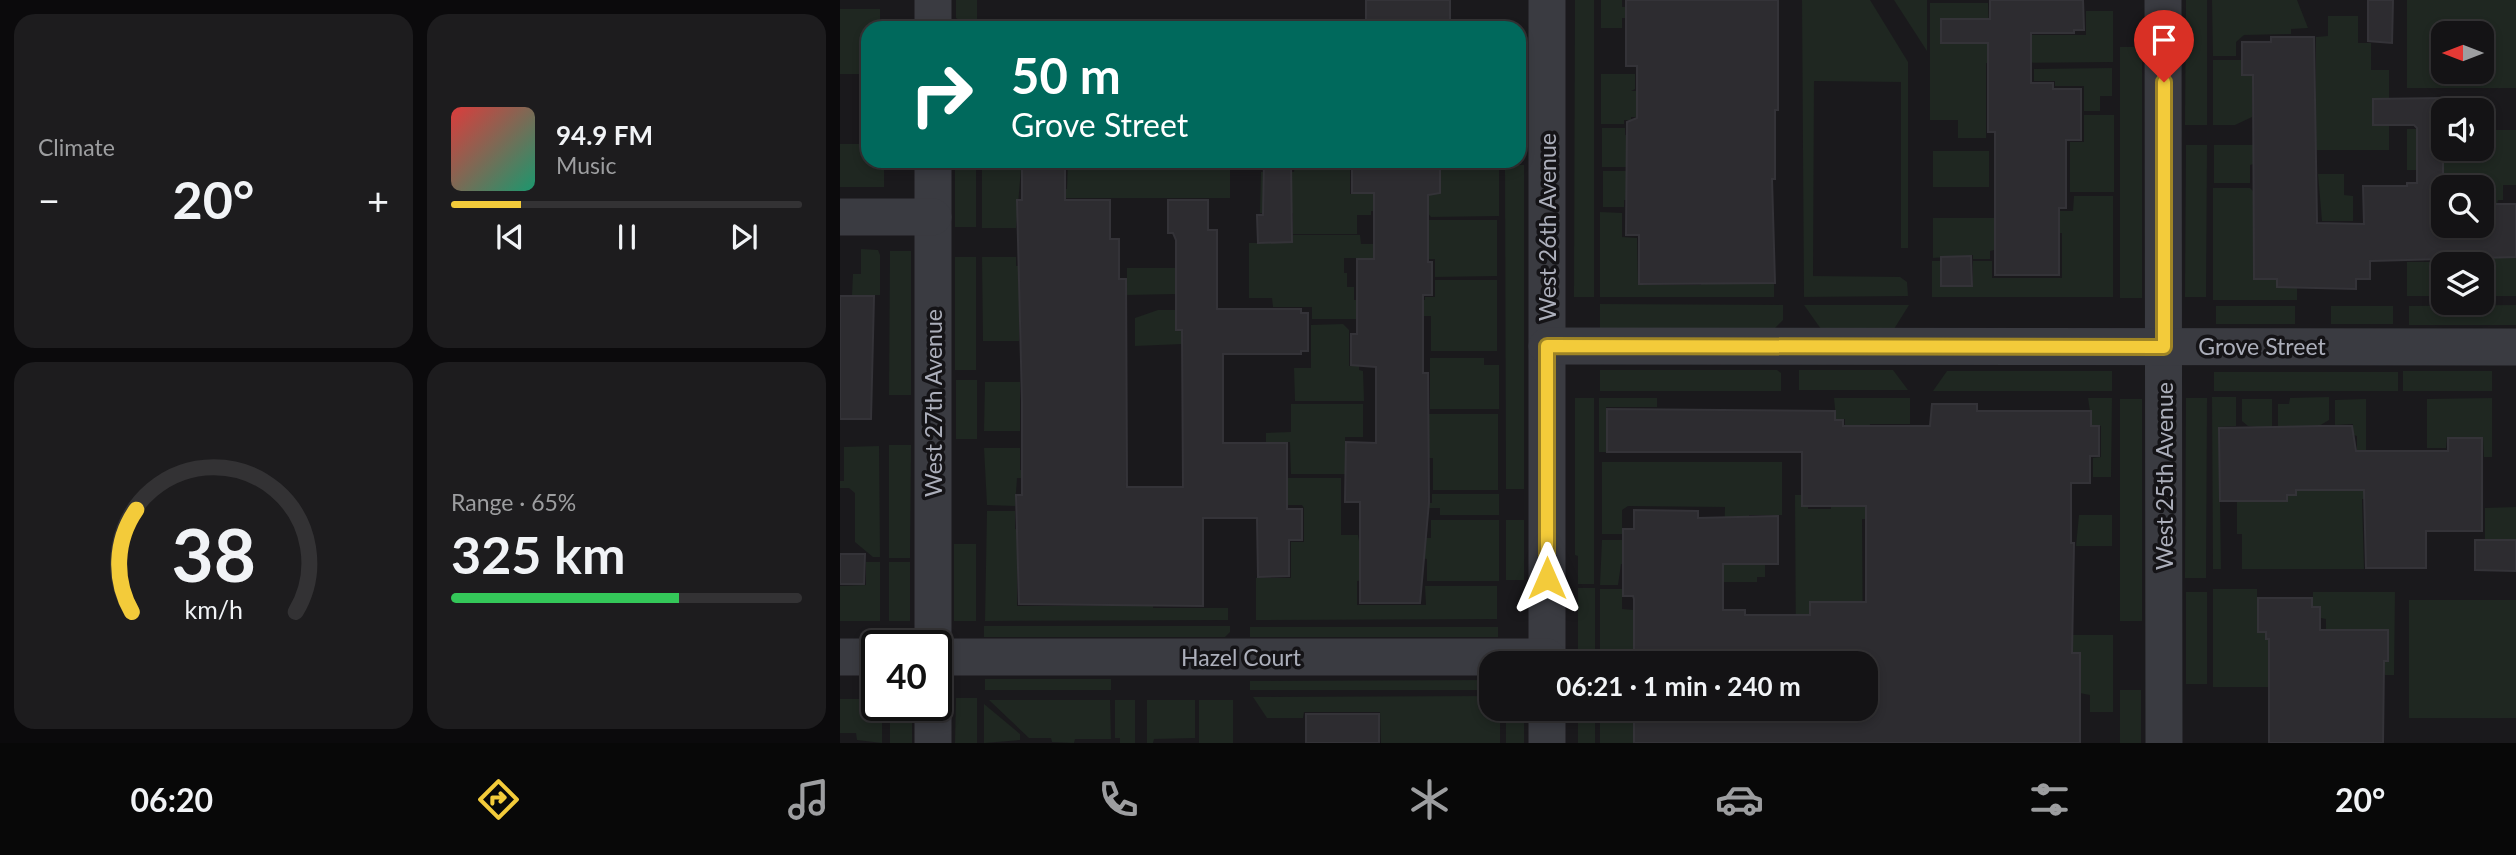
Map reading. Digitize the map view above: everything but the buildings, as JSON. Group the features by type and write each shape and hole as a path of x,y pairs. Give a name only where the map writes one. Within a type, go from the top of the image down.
{"street":[{"path":"933,0 933,21"},
{"name":"West 26th Avenue","path":"1547,0 1547,651"},
{"name":"West 25th Avenue","path":"2163,0 2164,743"},
{"name":"West 27th Avenue","path":"933,168 933,630"},
{"path":"840,217 933,216"},
{"name":"Grove Street","path":"1547,346 2516,347"},
{"path":"840,657 861,657"},
{"name":"Hazel Court","path":"952,657 1479,660"},
{"path":"933,721 933,743"},
{"path":"1547,721 1547,743"}],"shaded area":[{"path":"956,0 977,0 977,21 960,21 956,18"},
{"path":"1575,0 1594,0 1594,297 1574,297"},
{"path":"1601,0 1622,0 1622,7 1630,7 1630,18 1622,18 1622,28 1601,28"},
{"path":"1802,0 1870,0 1908,62 1908,248 1901,248 1901,82 1814,81 1813,276 1900,277 1907,282 1908,296 1804,297"},
{"path":"1894,0 1927,0 1927,51"},
{"path":"2186,0 2207,0 2207,125 2185,125"},
{"path":"2212,0 2297,0 2308,28 2291,29 2291,34 2244,35 2236,42 2236,56 2213,56"},
{"path":"2407,0 2516,0 2516,88 2407,88"},
{"path":"1930,3 1988,3 1989,35 2086,35 2086,11 2113,11 2113,62 1986,63 1986,138 1958,138 1958,120 1930,120"},
{"path":"840,9 880,9 880,21 861,21 861,74 840,74"},
{"path":"2328,16 2358,16 2358,43 2371,43 2371,70 2389,70 2389,150 2299,150 2250,165 2250,183 2214,183 2214,145 2256,145 2316,137 2316,37 2328,36"},
{"path":"2120,47 2142,47 2142,298 2120,298"},
{"path":"2213,60 2241,60 2241,75 2315,75 2315,86 2252,86 2252,117 2235,125 2213,125"},
{"path":"2112,68 2112,96 2100,96 2100,111 2084,111 2084,86 2055,86 2055,81 2034,81 2034,69"},
{"path":"1601,74 1635,74 1635,89 1631,91 1643,91 1694,117 1631,117 1631,120 1624,120 1624,124 1601,124"},
{"path":"861,93 861,168 884,168 884,187 840,187 840,144 859,144"},
{"path":"2084,115 2114,115 2114,192 2070,192 2070,142 2084,142"},
{"path":"1602,128 1625,128 1625,135 1631,136 1632,163 1626,163 1626,167 1602,167"},
{"path":"2407,129 2431,129 2431,161 2494,161 2494,130 2516,130 2516,185 2503,185 2503,200 2498,200 2497,251 2500,252 2500,258 2516,258 2516,296 2494,296 2494,252 2488,252 2488,238 2494,238 2494,175 2444,175 2444,170 2407,170"},
{"path":"2186,145 2207,145 2206,297 2185,297"},
{"path":"1933,151 1989,151 1989,187 1933,187"},
{"path":"955,168 976,168 976,227 955,227"},
{"path":"1068,168 1230,168 1230,198 1035,198 1035,189 1067,189"},
{"path":"1294,168 1350,168 1350,194 1380,194 1380,211 1371,211 1371,215 1357,215 1357,234 1293,234 1293,213 1260,213 1261,172 1294,172"},
{"path":"1499,168 1499,216 1431,217 1412,196 1440,193 1440,170"},
{"path":"1505,168 1524,168 1524,489 1506,489"},
{"path":"1021,169 1016,228 982,228 982,170"},
{"path":"1603,171 1626,171 1626,183 1692,201 1624,200 1624,207 1603,207"},
{"path":"2318,174 2344,174 2344,195 2353,196 2353,221 2322,221"},
{"path":"2213,188 2250,188 2253,191 2253,218 2316,219 2253,235 2253,279 2276,280 2277,288 2297,288 2297,300 2213,300"},
{"path":"2074,196 2113,196 2113,297 1932,297 1932,261 1940,261 1940,287 1973,287 1973,261 1992,261 1992,278 2062,278 2062,233 2027,233 2041,211 2073,211"},
{"path":"1600,212 1622,213 1622,237 1637,238 1638,285 1701,285 1701,274 1739,249 1738,284 1774,284 1774,297 1600,297"},
{"path":"1933,218 1994,218 1994,250 1990,251 1990,259 1973,259 1973,255 1933,258"},
{"path":"1428,220 1497,220 1497,276 1435,277 1435,259 1425,259 1424,248 1429,247"},
{"path":"1293,235 1360,235 1361,244 1382,244 1423,258 1344,258 1347,287 1354,287 1354,300 1425,300 1425,297 1435,297 1435,280 1497,280 1497,351 1431,351 1431,316 1405,316 1404,319 1312,319 1312,307 1273,307 1272,298 1249,298 1249,243 1292,243"},
{"path":"861,249 878,250 880,295 852,295 853,274 861,274"},
{"path":"890,251 911,251 911,395 889,395"},
{"path":"955,257 976,257 976,370 955,370"},
{"path":"982,257 1016,257 1016,266 1027,266 1019,279 1019,341 983,341"},
{"path":"2407,262 2431,262 2431,296 2407,296"},
{"path":"1127,268 1182,268 1182,274 1175,274 1175,294 1127,295"},
{"path":"1600,304 1783,305 1783,320 1775,328 1600,328"},
{"path":"1804,305 1909,305 1894,329 1821,329"},
{"path":"2494,305 2516,305 2516,325 2409,325 2409,306 2431,306 2431,315 2494,315"},
{"path":"2216,306 2295,306 2295,324 2216,324"},
{"path":"2331,306 2393,306 2393,324 2331,324"},
{"path":"1158,310 1175,310 1175,331 1230,332 1230,342 1135,346 1135,318"},
{"path":"1343,324 1349,330 1349,366 1359,366 1359,370 1363,371 1364,401 1295,401 1294,368 1311,368 1311,325"},
{"path":"1430,358 1484,358 1484,365 1499,365 1499,409 1430,409"},
{"path":"1600,370 1777,370 1781,373 1781,391 1600,391"},
{"path":"1799,370 1893,370 1908,390 1799,390"},
{"path":"1947,371 2112,371 2112,391 1933,391"},
{"path":"2403,371 2492,371 2492,391 2403,391"},
{"path":"2214,372 2398,372 2398,391 2214,391"},
{"path":"956,380 977,380 977,439 956,439"},
{"path":"985,382 1020,382 1020,431 984,431"},
{"path":"2212,397 2236,397 2236,426 2219,427 2221,569 2213,569"},
{"path":"2329,397 2329,420 2319,426 2317,491 2357,491 2357,436 2353,435 2353,424 2335,425 2335,400 2366,399 2366,499 2362,499 2364,569 2242,569 2242,534 2237,534 2237,492 2263,501 2288,501 2288,496 2297,495 2297,437 2278,428 2278,404 2289,404 2290,398"},
{"path":"1575,398 1594,398 1594,584 1578,584 1578,556 1575,555"},
{"path":"1599,398 1657,398 1657,407 1606,407 1606,452 1599,452"},
{"path":"1834,398 1910,398 1910,424 1870,424 1869,453 1845,433 1845,419 1836,419"},
{"path":"2088,398 2112,398 2111,477 2093,477 2093,458 2101,457 2101,426 2092,425"},
{"path":"2186,398 2207,398 2206,578 2185,578"},
{"path":"2492,398 2492,457 2484,457 2483,437 2447,437 2446,448 2427,448 2427,399"},
{"path":"2120,399 2142,399 2142,621 2120,621"},
{"path":"2242,399 2272,399 2272,428 2259,437 2258,427 2248,426 2242,421"},
{"path":"1291,404 1363,404 1363,437 1345,437 1345,474 1291,474 1290,442 1266,442 1266,433 1291,432"},
{"path":"1429,414 1498,414 1498,490 1433,490 1433,458 1420,458 1415,437 1429,437"},
{"path":"889,445 911,445 910,558 889,558"},
{"path":"879,446 880,557 873,557 855,542 855,493 849,488 840,488 840,481 844,481 844,447"},
{"path":"984,448 1020,448 1020,470 1067,470 1067,478 1017,478 1015,506 987,505"},
{"path":"1866,455 1866,519 1862,519 1863,651 1796,651 1795,495 1808,495 1808,509 1831,509 1831,495"},
{"path":"1602,462 1782,462 1782,515 1749,515 1749,538 1765,549 1765,577 1757,577 1757,582 1724,582 1724,571 1712,571 1724,542 1725,507 1628,506 1622,510 1622,534 1602,534"},
{"path":"1288,478 1341,478 1341,535 1358,535 1359,541 1391,541 1366,580 1357,581 1357,605 1426,605 1425,586 1497,586 1497,619 1256,620 1256,578 1291,578 1291,542 1304,542 1304,508 1302,505 1288,505"},
{"path":"1432,494 1499,494 1499,515 1440,515 1440,508 1422,508 1422,503 1432,503"},
{"path":"2516,507 2516,539 2485,539 2485,508"},
{"path":"987,511 1015,511 1015,529 1021,530 1021,556 1017,556 1017,606 1133,606 1153,585 1153,608 1228,608 1228,620 985,621"},
{"path":"2079,515 2112,515 2112,546 2076,546"},
{"path":"1431,520 1499,520 1499,581 1427,581 1427,559 1421,558 1421,538 1431,538"},
{"path":"1506,520 1524,520 1524,580 1506,580"},
{"path":"1602,540 1622,540 1622,547 1632,547 1632,564 1621,564 1618,585 1600,585"},
{"path":"954,544 976,544 976,621 954,621"},
{"path":"866,562 880,562 880,621 840,621 840,586 866,585"},
{"path":"889,562 910,562 910,621 889,621"},
{"path":"1578,588 1595,588 1595,651 1578,651"},
{"path":"1600,589 1622,589 1622,609 1634,610 1634,651 1600,651"},
{"path":"2213,589 2257,589 2257,632 2265,633 2266,640 2314,640 2314,666 2268,666 2268,687 2213,687"},
{"path":"2186,592 2207,592 2207,684 2186,684"},
{"path":"2313,592 2395,592 2394,675 2385,675 2384,671 2355,671 2326,632 2326,619 2321,618 2321,606 2313,606"},
{"path":"2409,600 2516,600 2516,718 2409,718"},
{"path":"984,626 1230,626 1230,632 1225,637 984,637"},
{"path":"1250,627 1498,627 1498,637 1250,637"},
{"path":"2065,635 2113,635 2113,712 2090,712 2090,695 2069,691 2069,688 2081,687 2081,652 2065,652"},
{"path":"985,679 1111,679 1111,690 985,690"},
{"path":"1479,680 1479,690 1250,690 1250,681"},
{"path":"2120,690 2141,690 2141,743 2120,743"},
{"path":"1479,696 1479,721 1500,721 1500,743 1381,743 1380,712 1304,712 1303,718 1267,718 1253,697"},
{"path":"956,698 977,698 977,743 955,743"},
{"path":"840,699 861,699 861,721 882,721 882,743 857,740 856,733 840,733"},
{"path":"989,700 1110,700 1111,739 1075,739 1074,743 1052,742 1051,738 1029,738"},
{"path":"1115,700 1135,700 1135,743 1120,743 1120,738 1115,738"},
{"path":"1147,700 1195,700 1195,738 1154,739 1153,743 1147,743"},
{"path":"1199,700 1233,700 1233,743 1199,743"},
{"path":"984,704 1020,734 1020,740 984,743"},
{"path":"890,721 912,721 912,743 890,743"},
{"path":"1506,721 1524,721 1524,743 1506,743"},
{"path":"1578,721 1595,721 1595,743 1578,743"},
{"path":"1600,721 1634,721 1634,743 1600,743"}],"route":[{"path":"1547,578 1547,346 2164,347 2164,82"}]}
